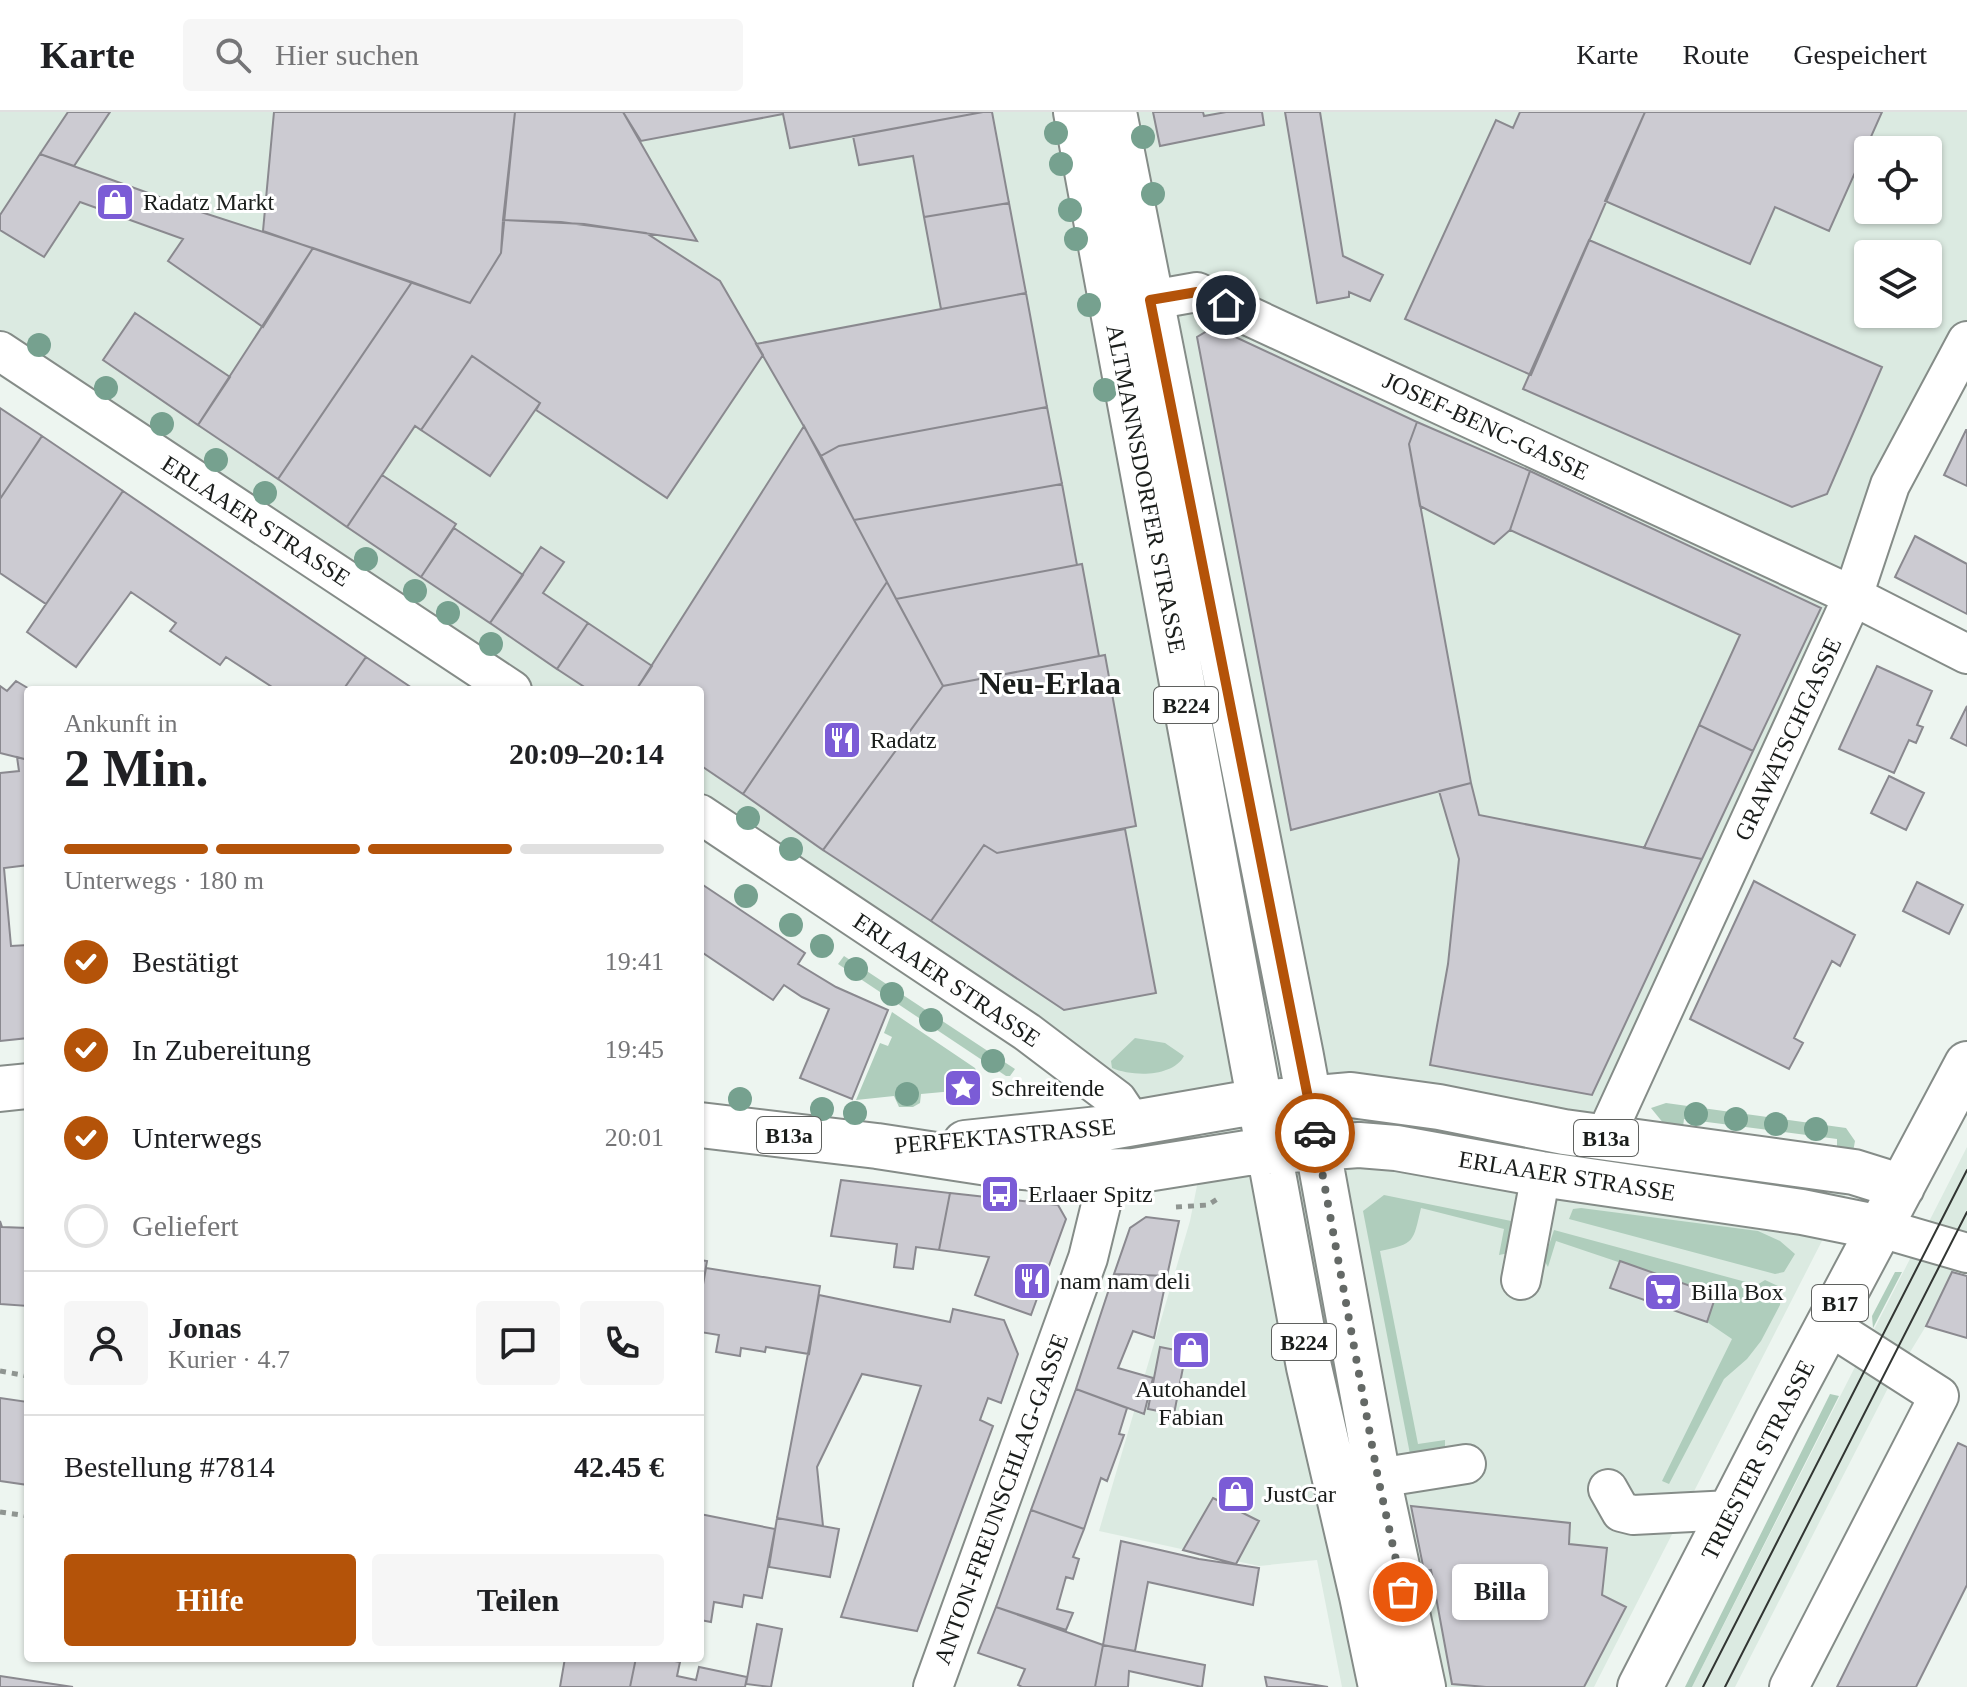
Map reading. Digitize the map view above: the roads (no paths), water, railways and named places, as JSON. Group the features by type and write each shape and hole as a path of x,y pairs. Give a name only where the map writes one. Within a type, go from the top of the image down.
{"main road":[{"name":"ALTMANNSDORFER STRASSE","path":"1076,112 1131,304 1289,1124 1378,1478 1423,1687"},
{"name":"ALTMANNSDORFER STRASSE","path":"1114,112 1131,304"},
{"name":"TRIESTER STRASSE","path":"1640,1687 1967,1064"},
{"path":"0,1089 24,1086"},
{"name":"ERLAAER STRASSE","path":"1109,1172 1289,1124 1351,1095 1605,1137 1840,1169 1902,1187"},
{"name":"ERLAAER STRASSE","path":"1133,1124 1289,1124 1359,1145 1396,1148 1541,1174 1802,1212 1881,1228"},
{"name":"PERFEKTASTRASSE","path":"877,1146 946,1145 1133,1124"},
{"name":"ALTMANNSDORFER STRASSE","path":"1289,1124 1313,1390 1381,1687"},
{"name":"PERFEKTASTRASSE","path":"704,1125 877,1146 1001,1165 1109,1172"}],"street":[{"name":"JOSEF-BENC-GASSE","path":"1131,304 1197,292 1853,596 1967,654"},
{"name":"GRAWATSCHGASSE","path":"1605,1137 1853,596 1890,485 1967,341"},
{"name":"ERLAAER STRASSE","path":"0,351 506,686"},
{"name":"ERLAAER STRASSE","path":"704,817 1027,1032 1117,1100 1133,1124"},
{"name":"ANTON-FREUNSCHLAG-GASSE","path":"933,1687 1088,1258 1109,1172"},
{"path":"1521,1280 1541,1174"},
{"path":"1881,1228 1967,1253"},
{"path":"1789,1687 1939,1396 1828,1325"},
{"path":"1378,1478 1466,1464"},
{"path":"1608,1489 1621,1512 1633,1515 1731,1510"}],"tram line":[{"path":"1703,1687 1967,1170"},
{"path":"1725,1687 1967,1212"}],"place":[{"name":"Radatz Markt","path":"115,202"},
{"name":"Radatz","path":"842,740"},
{"name":"Schreitende","path":"963,1088"},
{"name":"Erlaaer Spitz","path":"1000,1194"},
{"name":"nam nam deli","path":"1032,1281"},
{"name":"Billa Box","path":"1663,1292"},
{"name":"Autohandel Fabian","path":"1191,1350"},
{"name":"JustCar","path":"1236,1494"},
{"name":"Billa","path":"1403,1592"}],"district":[{"name":"Neu-Erlaa","path":"1050,683"}]}
